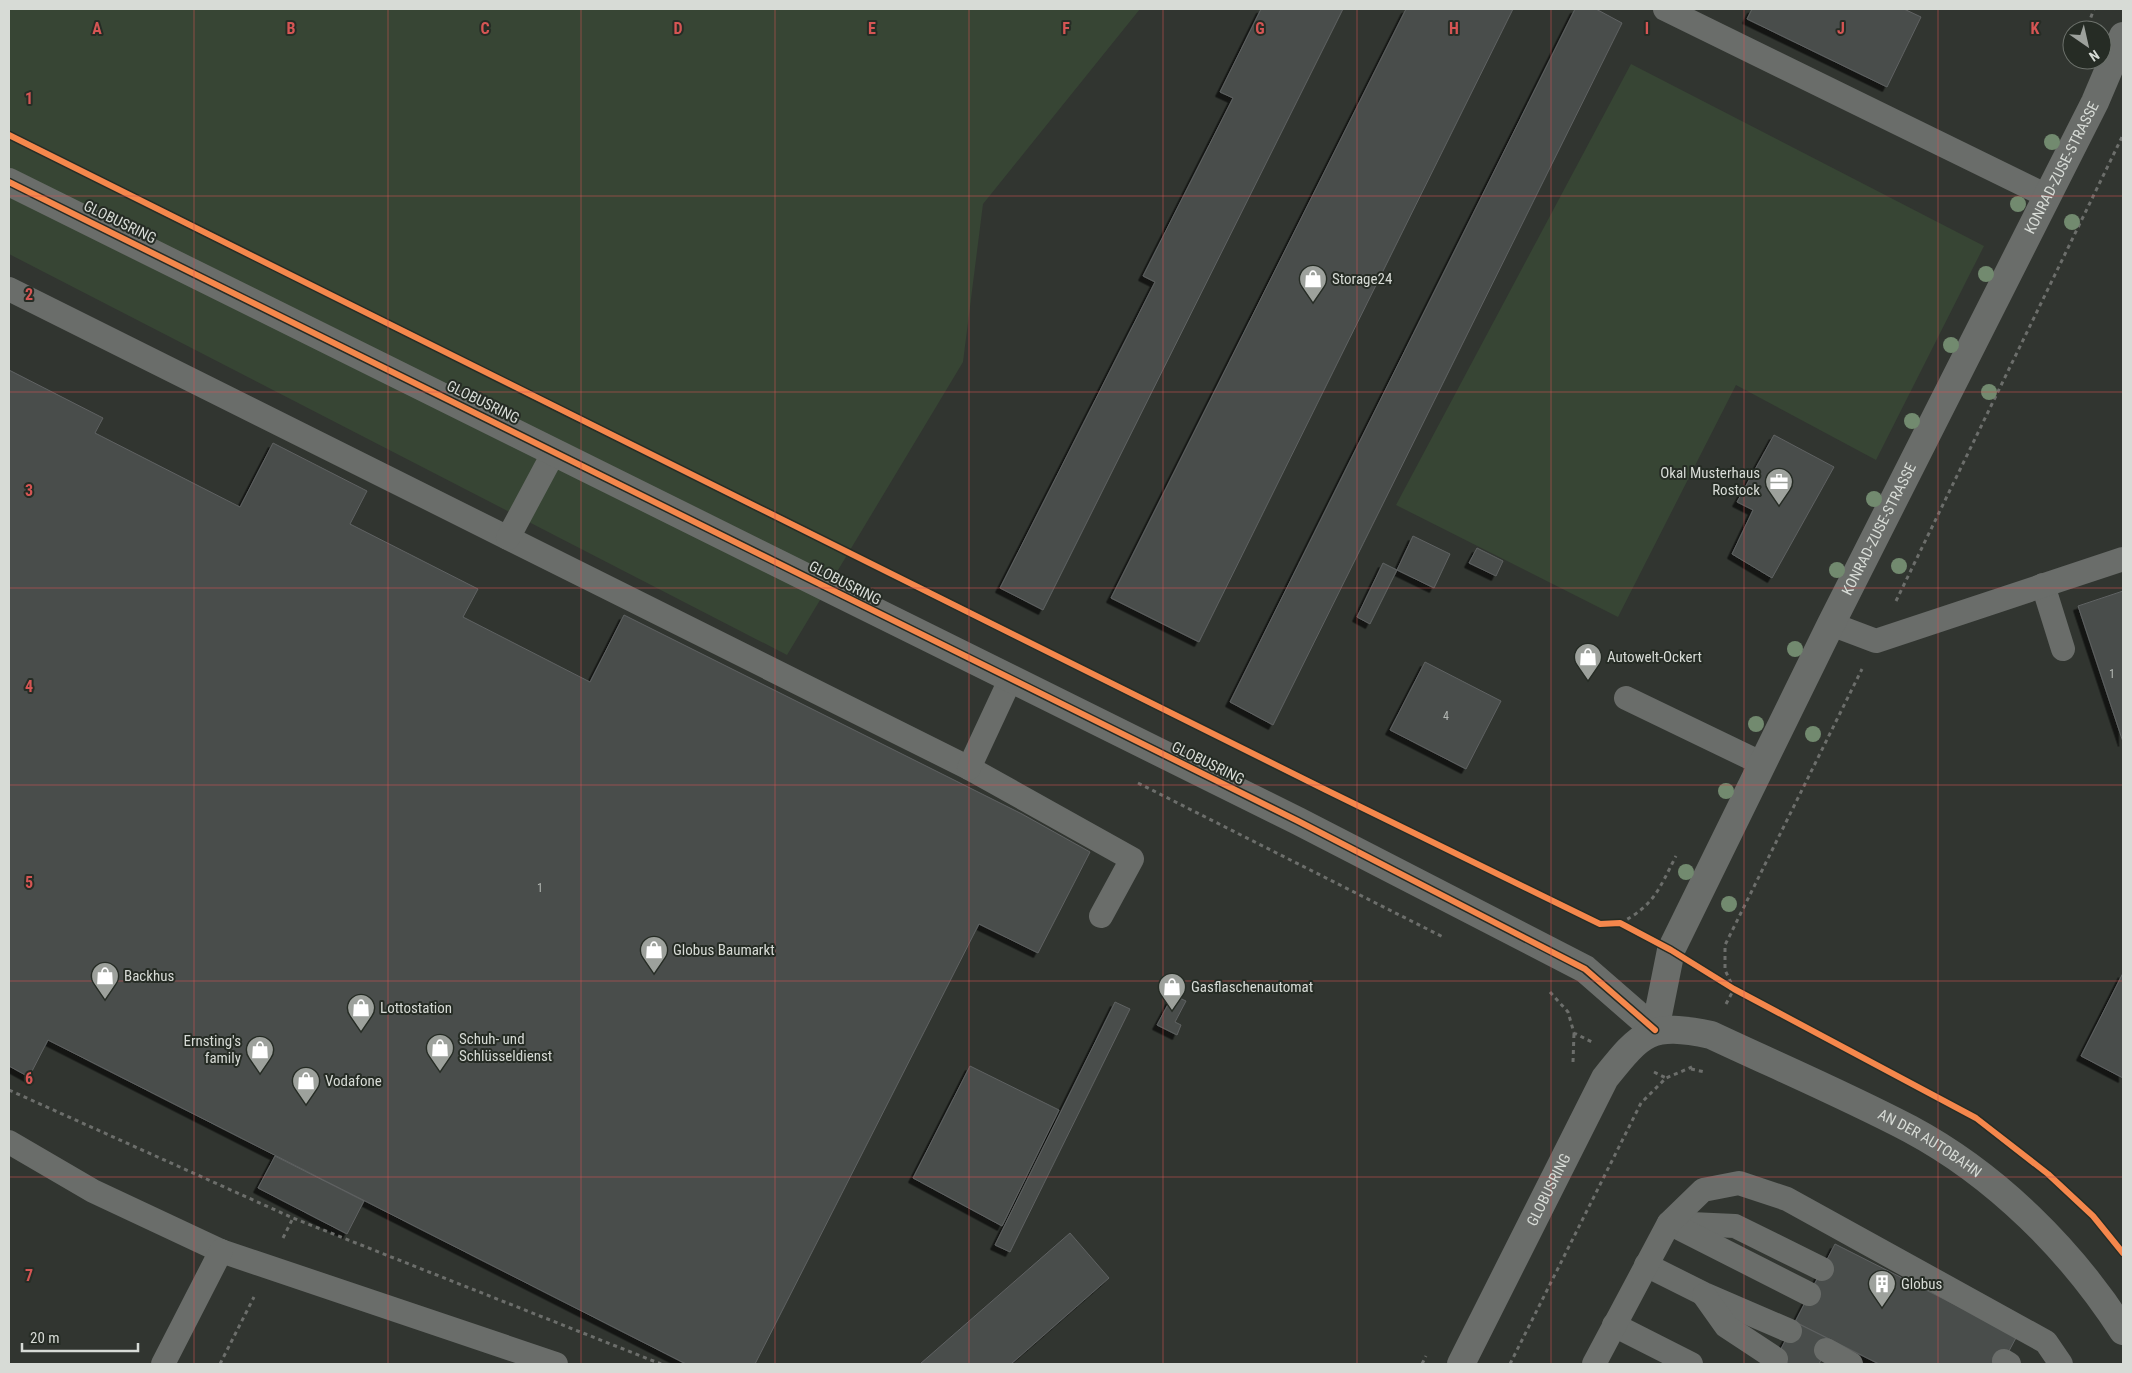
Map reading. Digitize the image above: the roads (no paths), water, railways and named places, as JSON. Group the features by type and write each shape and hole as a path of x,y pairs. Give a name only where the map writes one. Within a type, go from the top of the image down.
{"street":[{"name":"KONRAD-ZUSE-STRASSE","path":"1655,1030 1671,950 1832,624 2095,102 2123,36"},
{"name":"GLOBUSRING","path":"9,182 1010,680 1298,821 1584,968 1655,1030 1638,1040 1605,1078 1461,1364"},
{"name":"AN DER AUTOBAHN","path":"1655,1030 1684,1029 1711,1035 1911,1130 1949,1153 1986,1180 2066,1254 2123,1331"}],"lane":[{"path":"1666,9 2047,196"},
{"path":"9,289 969,768 1132,859 1101,916"},
{"path":"508,538 554,452"},
{"path":"1832,624 1876,641 2123,559"},
{"path":"2043,585 2063,649"},
{"path":"969,768 1010,680"},
{"path":"1626,698 1763,764"},
{"path":"9,1142 93,1191 220,1251 556,1364"},
{"path":"1594,1364 1669,1223 1703,1190 1739,1183 1787,1199 2046,1342 2061,1364"},
{"path":"1669,1223 1735,1226 1822,1269"},
{"path":"1669,1223 1809,1294"},
{"path":"163,1364 220,1251"},
{"path":"1646,1265 1704,1294 1790,1331"},
{"path":"1704,1294 1726,1326 1776,1359"},
{"path":"1614,1325 1691,1364"},
{"path":"1826,1350 1851,1364"}],"place":[{"name":"Storage24","path":"1313,303"},
{"name":"Okal Musterhaus Rostock","path":"1779,506"},
{"name":"Autowelt-Ockert","path":"1588,681"},
{"name":"Globus Baumarkt","path":"654,974"},
{"name":"Backhus","path":"105,1000"},
{"name":"Gasflaschenautomat","path":"1172,1011"},
{"name":"Lottostation","path":"361,1032"},
{"name":"Schuh- und Schlüsseldienst","path":"440,1072"},
{"name":"Ernsting's family","path":"260,1074"},
{"name":"Vodafone","path":"306,1105"},
{"name":"Globus","path":"1882,1308"}]}
